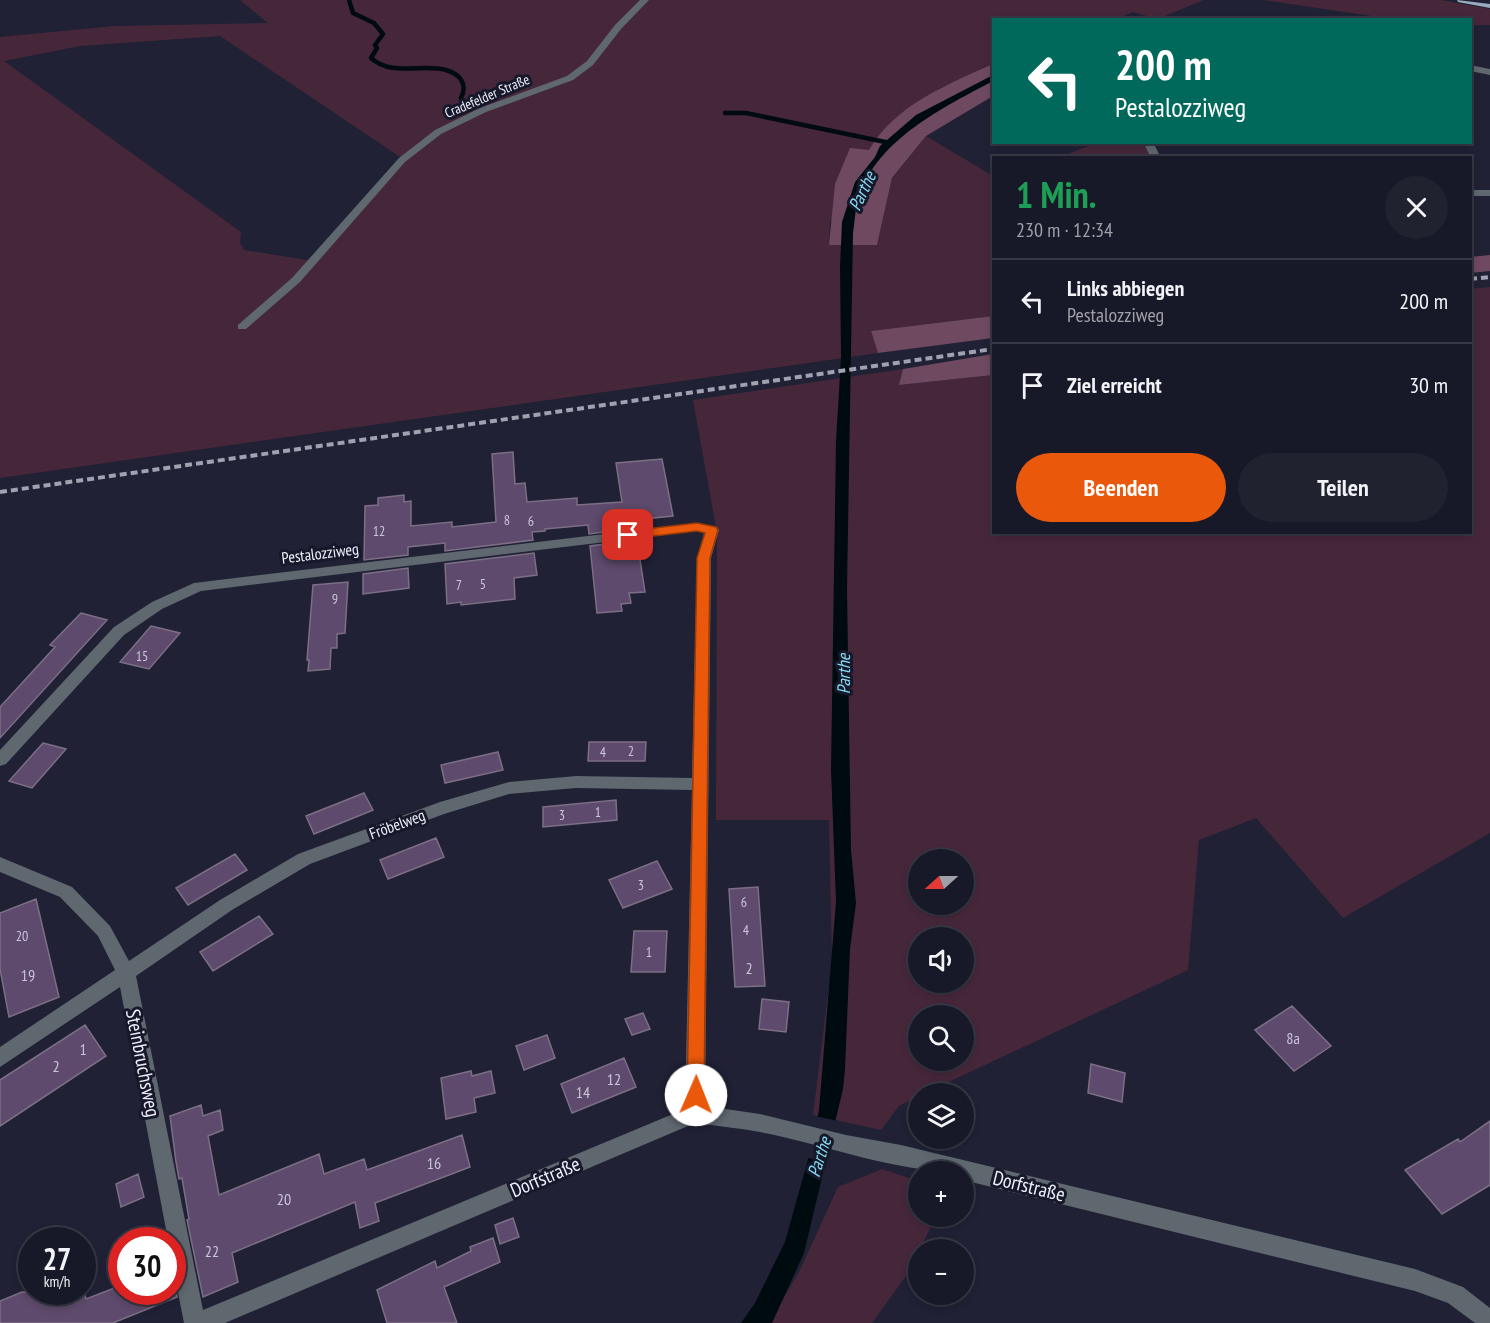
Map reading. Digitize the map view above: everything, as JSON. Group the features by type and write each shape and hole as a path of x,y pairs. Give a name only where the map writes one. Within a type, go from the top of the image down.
{"main road":[{"path":"1461,0 1490,6"}],"street":[{"name":"Cradefelder Straße","path":"242,327 296,280 402,160 447,127 483,110 570,78 590,63 618,27 645,0"},
{"path":"1472,68 1490,72"},
{"path":"1472,193 1490,193"},
{"name":"Pestalozziweg","path":"0,760 119,631 157,604 199,586 697,527 712,530 704,558 701,784"},
{"name":"Fröbelweg","path":"0,1058 226,904 304,859 440,808 509,788 576,782 701,784"},
{"path":"695,1114 701,784"},
{"name":"Steinbruchsweg","path":"0,864 66,892 104,931 126,972 197,1323"},
{"name":"Dorfstraße","path":"197,1323 695,1114 760,1123 846,1145 901,1155 1415,1280 1455,1295 1490,1321"}],"shaded area":[{"path":"240,0 1204,0 1159,18 1133,12 1118,18 992,18 992,64 942,87 916,103 875,140 830,222 829,245 877,245 892,179 926,136 992,175 992,316 871,331 878,353 0,478 0,37 115,26 268,23","holes":["220,36 403,159 313,261 244,250 240,243 241,232 4,61 80,46"]},
{"path":"1263,0 1441,0 1490,9 1490,25 1472,25 1472,18 1385,18"},
{"path":"992,64 992,97 926,136 892,178 877,245 829,245 835,184 850,148 869,150 893,120 908,108 958,80"},
{"path":"1093,144 1143,144 1151,156 1063,156"},
{"path":"1490,255 1490,271 1472,273 1472,257"},
{"path":"1490,287 1490,833 1343,918 1256,818 1199,840 1188,970 974,1070 974,1005 908,1005 908,1071 972,1071 946,1083 908,1083 908,1102 899,1106 881,1130 813,1115 832,962 829,820 716,820 717,533 693,400 903,369 900,385 992,375 992,534 1472,534 1472,289"},
{"path":"992,316 992,338 878,353 871,331"},
{"path":"992,354 992,375 899,385 903,369"},
{"path":"882,1169 908,1178 908,1227 931,1227 925,1239 908,1239 908,1272 872,1323 769,1323 799,1272 838,1187"}],"water":[{"name":"Parthe","path":"992,76 992,82 934,114 897,141 868,176 857,205 853,233 847,589 851,850 856,903 850,949 843,1089 804,1253 772,1323 741,1323 755,1303 785,1242 819,1110 836,902 831,769 842,222 855,182 875,157 880,146 916,115"}],"pier":[{"path":"815,1116 838,1121 827,1163 805,1157"}],"building":[{"path":"513,452 515,484 525,483 527,502 577,498 577,505 622,502 616,463 662,459 673,516 634,520 636,528 589,534 588,525 545,529 545,531 532,532 533,540 445,551 445,543 408,547 408,555 364,560 365,506 378,505 378,498 404,495 404,502 411,501 411,526 452,522 452,527 496,522 492,454"},
{"path":"637,540 645,592 629,593 631,603 621,604 622,611 597,613 590,546"},
{"path":"534,553 537,575 514,578 515,599 461,605 461,602 447,604 445,564"},
{"path":"408,568 409,588 363,594 363,574"},
{"path":"348,582 345,633 337,634 337,648 331,648 330,669 308,671 313,585"},
{"path":"81,613 107,620 0,738 0,707 55,647 50,645"},
{"path":"151,626 180,633 149,669 120,662"},
{"path":"589,742 646,742 645,761 588,761"},
{"path":"43,743 66,749 32,788 9,781"},
{"path":"498,752 503,770 445,783 441,765"},
{"path":"364,793 373,810 314,834 306,816"},
{"path":"616,800 617,820 543,827 543,807"},
{"path":"436,838 444,857 388,879 380,860"},
{"path":"235,854 247,870 188,905 176,888"},
{"path":"657,861 672,889 623,908 609,880"},
{"path":"758,887 765,986 735,987 729,889"},
{"path":"36,899 59,997 9,1017 0,969 0,913"},
{"path":"259,916 273,934 213,971 200,952"},
{"path":"634,931 667,931 665,972 631,972"},
{"path":"762,999 789,1002 786,1032 759,1029"},
{"path":"1292,1006 1331,1046 1294,1071 1255,1030"},
{"path":"643,1013 650,1029 632,1035 625,1019"},
{"path":"85,1025 106,1056 0,1126 0,1080"},
{"path":"547,1035 555,1058 524,1070 516,1046"},
{"path":"624,1058 636,1087 572,1113 561,1084"},
{"path":"1091,1064 1125,1073 1122,1102 1088,1093"},
{"path":"471,1071 472,1076 491,1071 495,1093 474,1098 476,1112 446,1119 441,1078"},
{"path":"201,1105 203,1116 220,1110 223,1130 208,1136 219,1195 319,1154 324,1174 364,1159 367,1170 462,1135 470,1167 375,1203 379,1221 360,1228 355,1202 232,1253 238,1282 203,1297 187,1220 189,1219 182,1178 179,1179 170,1116"},
{"path":"1490,1121 1490,1185 1442,1214 1405,1170 1458,1139 1460,1142"},
{"path":"138,1174 144,1197 121,1207 116,1184"},
{"path":"513,1218 519,1237 500,1244 495,1225"},
{"path":"493,1238 500,1262 444,1287 457,1323 387,1323 377,1290 435,1261 437,1268 471,1251 470,1247"},
{"path":"108,1290 108,1305 157,1305 113,1323 0,1323 0,1301 18,1294 18,1305 96,1305 96,1295"}],"waterway":[{"path":"349,0 353,13 374,23 383,34 375,45 377,48 371,58 388,67 437,68 451,72 461,80 464,88 461,98 471,109"},
{"path":"725,113 746,113 890,143"}],"railway":[{"path":"1472,279 1490,277"},
{"path":"0,492 992,349"}],"route":[{"path":"628,535 697,527 712,530 704,558 696,1095"}]}
